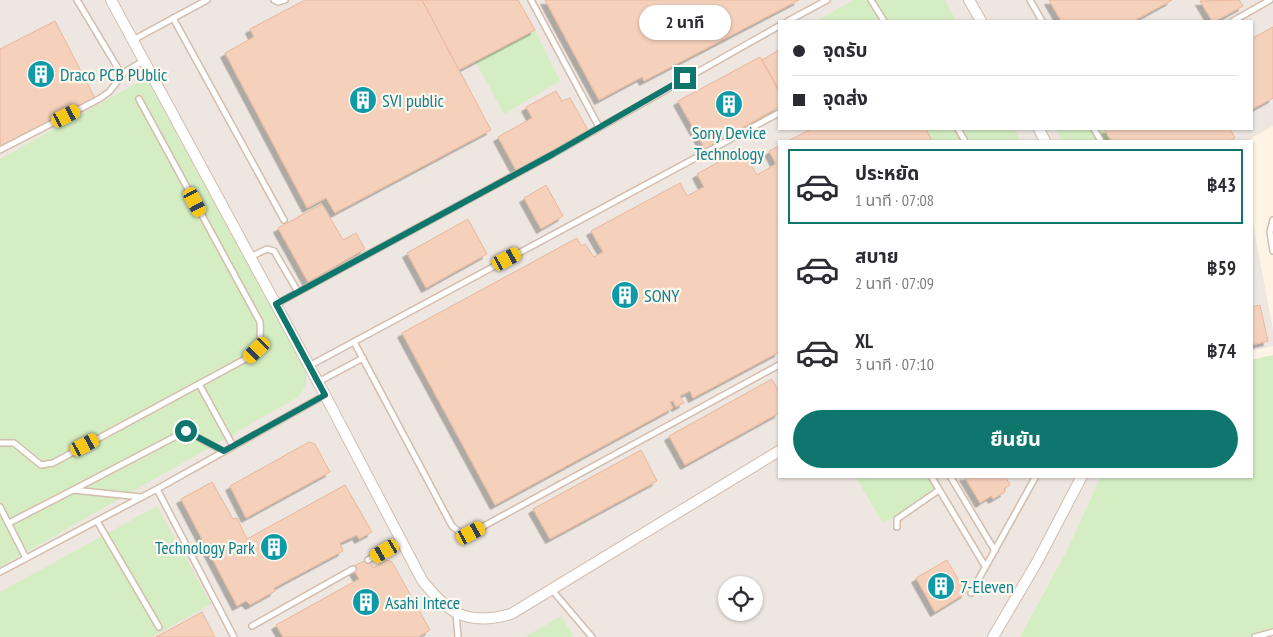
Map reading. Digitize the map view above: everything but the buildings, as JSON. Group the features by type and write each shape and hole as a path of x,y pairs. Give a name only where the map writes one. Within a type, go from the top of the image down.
{"street":[{"path":"969,0 980,20"},
{"path":"115,2 143,61 325,395 422,580 434,596 456,613 468,618 497,618 511,614 778,452"},
{"path":"993,637 1037,562 1081,478"}],"lane":[{"path":"77,0 122,75"},
{"path":"132,40 207,0"},
{"path":"274,0 278,2 285,0"},
{"path":"531,0 599,127"},
{"path":"790,20 827,0"},
{"path":"872,0 883,20"},
{"path":"1030,0 1041,20"},
{"path":"1235,20 1270,0"},
{"path":"173,18 284,220"},
{"path":"276,304 553,154 778,27"},
{"path":"0,150 99,99 109,92 122,75 143,61"},
{"path":"0,443 14,443 41,465 53,463 249,357 257,350 261,340 260,322 139,99"},
{"path":"309,366 778,114"},
{"path":"1273,220 1270,232 1273,251"},
{"path":"250,257 266,249 274,250 298,292"},
{"path":"354,342 452,526 462,534 480,528 778,366"},
{"path":"318,382 363,358"},
{"path":"199,384 233,446"},
{"path":"0,572 157,489 325,395"},
{"path":"9,524 186,431 224,451"},
{"path":"932,478 985,566"},
{"path":"951,478 995,550"},
{"path":"970,593 1035,478"},
{"path":"157,489 234,637"},
{"path":"74,490 141,497"},
{"path":"897,527 897,519 939,490"},
{"path":"0,507 26,558"},
{"path":"97,520 159,627"},
{"path":"368,560 401,541"},
{"path":"252,626 353,569"},
{"path":"552,590 592,637"},
{"path":"456,613 458,637"},
{"path":"1255,637 1273,632"}],"shaded area":[{"path":"0,0 1273,0 1273,126 1249,140 778,140 778,478 1100,478 1067,550 1020,637 0,637"},
{"path":"1253,224 1273,330 1273,346 1253,351"}],"green space":[{"path":"853,0 945,0 955,20 819,20"},
{"path":"535,30 560,81 504,114 475,61"},
{"path":"146,78 306,371 306,385 298,397 0,567 0,159"},
{"path":"926,130 1015,130 1020,140 932,140"},
{"path":"1057,130 1105,130 1110,140 1062,140"},
{"path":"1273,355 1273,632 1253,637 1020,637 1067,550 1100,478 1253,478 1253,360"},
{"path":"856,478 938,478 943,487 883,523"},
{"path":"157,506 211,604 152,637 0,637 0,592"},
{"path":"561,616 574,637 525,637"}],"place":[{"name":"Draco PCB PUblic","path":"41,74"},
{"name":"SVI public","path":"363,100"},
{"name":"Sony Device Technology","path":"729,104"},
{"name":"SONY","path":"625,295"},
{"name":"Technology Park","path":"274,547"},
{"name":"7-Eleven","path":"941,586"},
{"name":"Asahi Intece","path":"366,602"}],"route":[{"path":"186,431 224,451 325,395 276,304 553,154 685,78"}]}
